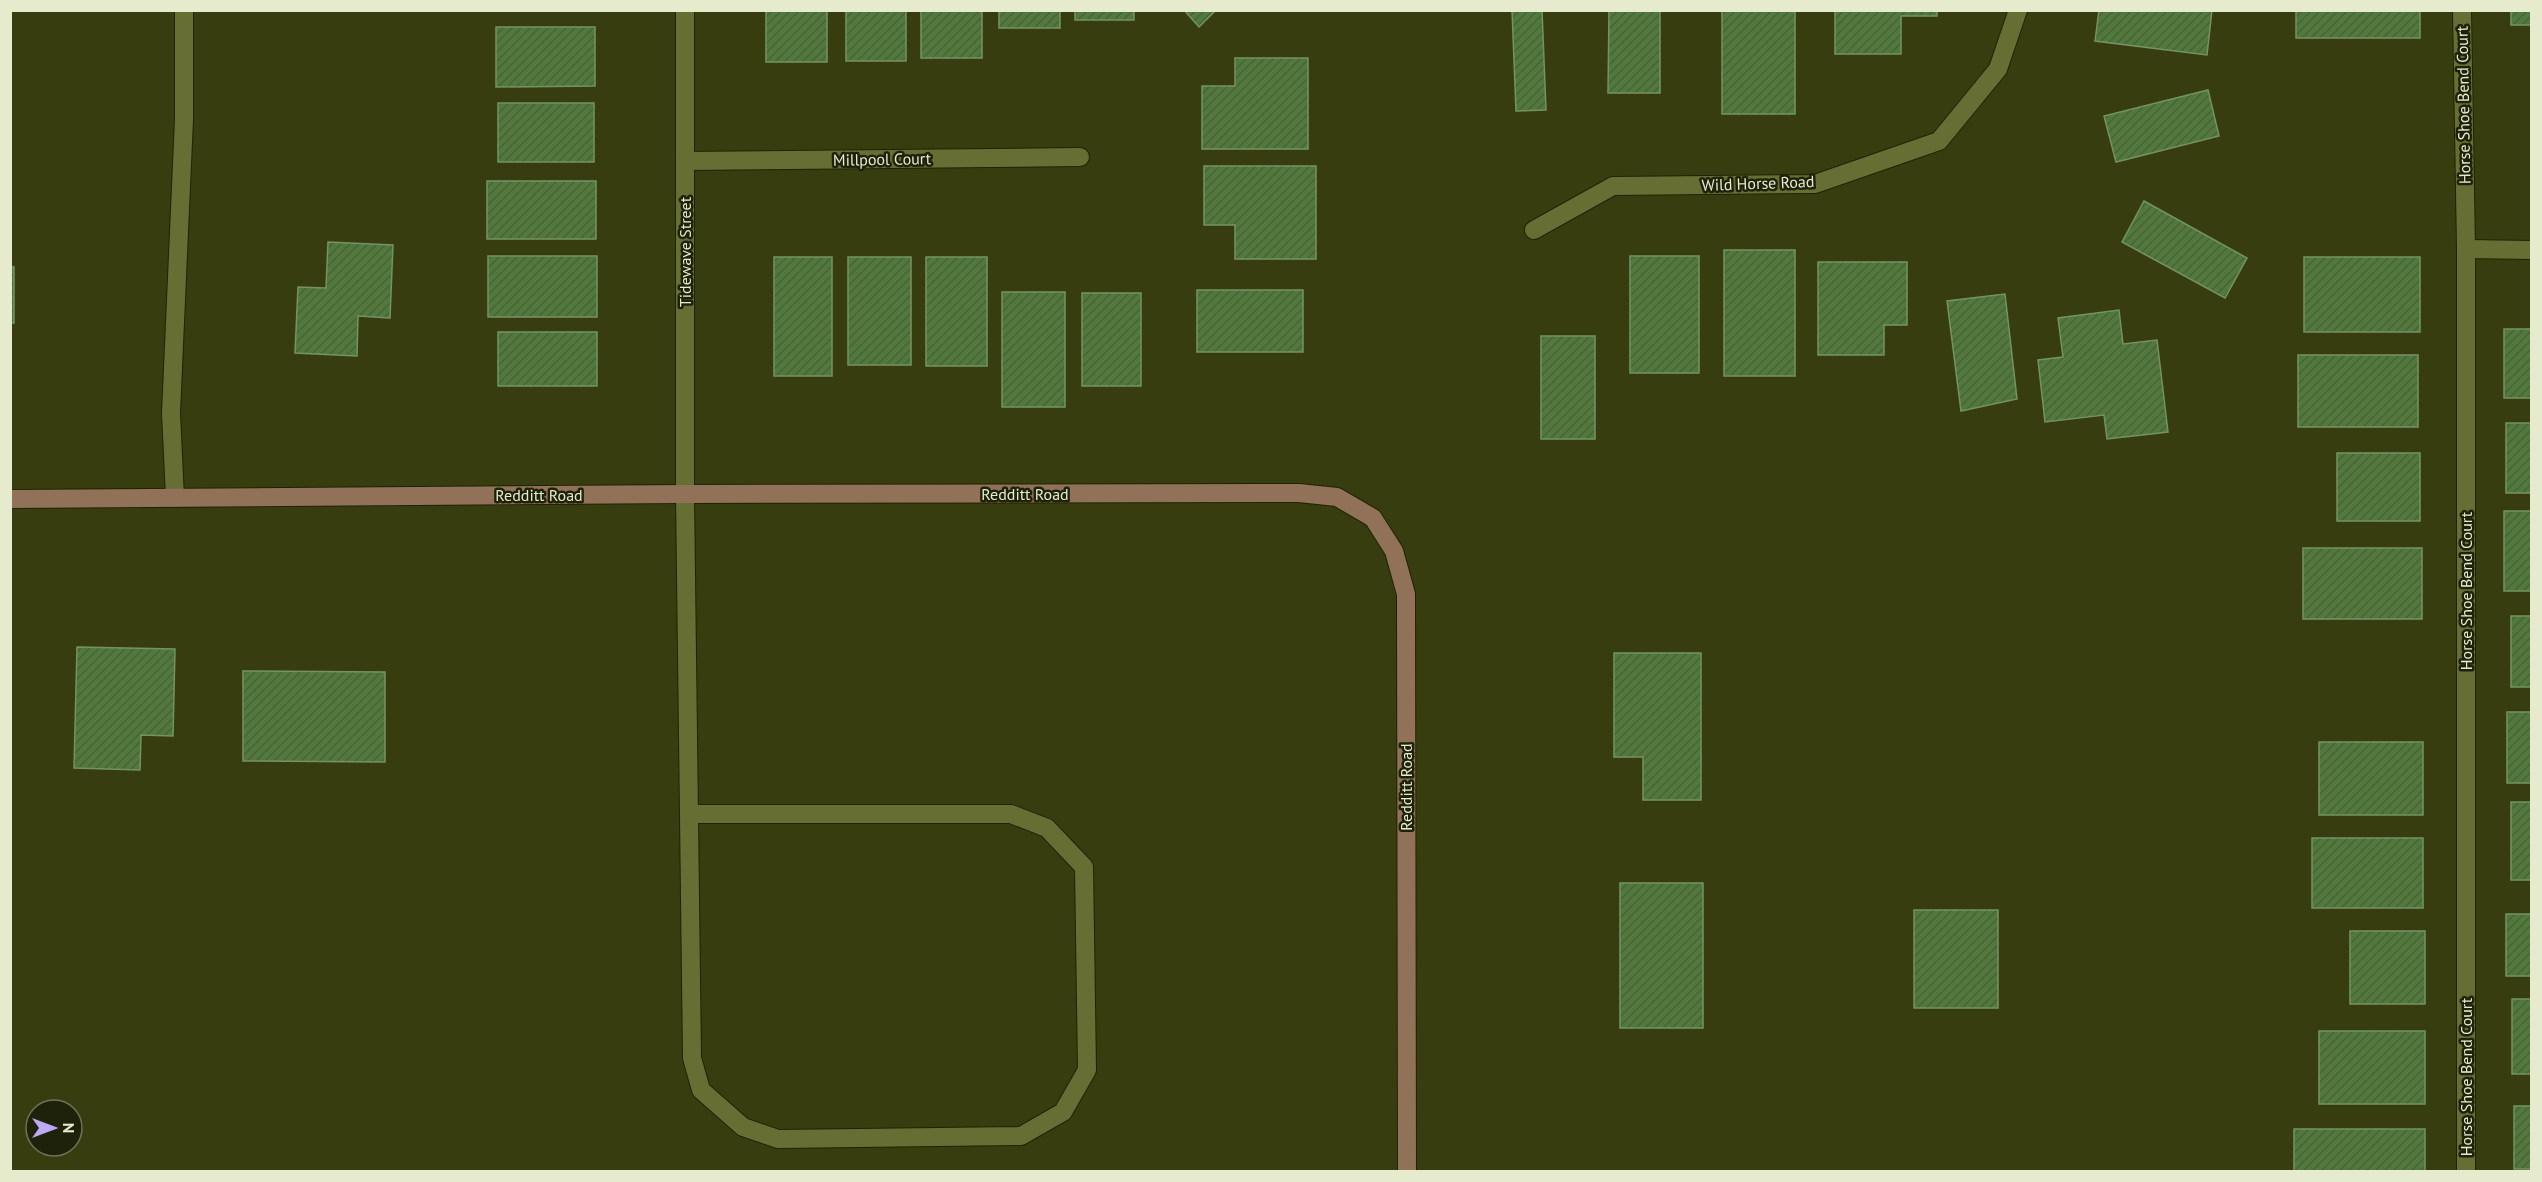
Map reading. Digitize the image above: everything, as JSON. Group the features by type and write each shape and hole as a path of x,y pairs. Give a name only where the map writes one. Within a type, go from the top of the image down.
{"street":[{"path":"175,498 171,413 184,119 184,10"},
{"name":"Tidewave Street","path":"685,10 685,494 692,1058 701,1090 743,1127 778,1139 1021,1136 1064,1112 1087,1070 1084,867 1047,828 1011,814 689,814"},
{"name":"Wild Horse Road","path":"1534,230 1613,186 1815,184 1939,141 1998,69 2018,10"},
{"name":"Horse Shoe Bend Court","path":"2462,10 2466,249 2466,1172"},
{"name":"Millpool Court","path":"685,161 1080,157"},
{"path":"2466,249 2532,250"},
{"name":"Redditt Road","path":"10,499 685,494 1299,493 1337,497 1372,518 1394,551 1406,594 1407,1172"}],"building":[{"path":"766,10 827,10 827,62 766,62"},
{"path":"846,10 906,10 906,61 846,61"},
{"path":"921,10 982,10 982,58 921,58"},
{"path":"999,10 1060,10 1060,28 999,28"},
{"path":"1075,10 1134,10 1134,20 1075,20"},
{"path":"1184,10 1216,10 1199,27"},
{"path":"1512,10 1542,10 1546,110 1516,111"},
{"path":"1609,10 1660,10 1660,93 1608,93"},
{"path":"1722,10 1795,10 1795,114 1722,114"},
{"path":"1835,10 1937,10 1937,16 1901,16 1901,54 1835,54"},
{"path":"2099,10 2212,10 2207,55 2095,41"},
{"path":"2296,10 2420,10 2420,38 2296,38"},
{"path":"2511,10 2532,10 2532,25 2511,25"},
{"path":"496,27 595,27 595,86 496,87"},
{"path":"1235,58 1308,58 1308,149 1202,149 1202,86 1235,86"},
{"path":"2208,90 2219,136 2116,162 2104,116"},
{"path":"498,103 594,103 594,162 498,162"},
{"path":"1204,166 1316,166 1316,259 1235,259 1235,225 1204,225"},
{"path":"487,181 596,181 596,239 487,239"},
{"path":"2144,201 2247,258 2225,298 2122,242"},
{"path":"328,242 393,245 390,318 358,316 357,356 295,353 298,287 326,288"},
{"path":"1724,250 1795,250 1795,376 1724,376"},
{"path":"488,256 597,256 597,317 488,317"},
{"path":"1630,256 1699,256 1699,373 1630,373"},
{"path":"774,257 832,257 832,376 774,376"},
{"path":"848,257 911,257 911,365 848,365"},
{"path":"926,257 987,257 987,366 926,366"},
{"path":"2304,257 2420,257 2420,332 2304,332"},
{"path":"1818,262 1907,262 1907,325 1884,325 1884,355 1818,355"},
{"path":"10,267 14,267 14,323 10,323"},
{"path":"1197,290 1303,290 1303,352 1197,352"},
{"path":"1002,292 1065,292 1065,407 1002,407"},
{"path":"1082,293 1141,293 1141,386 1082,386"},
{"path":"2005,294 2017,399 1961,411 1947,301"},
{"path":"2119,310 2123,344 2157,340 2168,432 2107,439 2104,415 2045,422 2038,360 2063,357 2058,318"},
{"path":"2504,329 2532,329 2532,398 2504,398"},
{"path":"498,332 597,332 597,386 498,386"},
{"path":"1541,336 1595,336 1595,439 1541,439"},
{"path":"2298,355 2418,355 2418,427 2298,427"},
{"path":"2506,423 2532,423 2532,493 2506,493"},
{"path":"2337,453 2420,453 2420,521 2337,521"},
{"path":"2504,511 2532,511 2532,591 2504,591"},
{"path":"2303,548 2422,548 2422,619 2303,619"},
{"path":"2511,616 2532,616 2532,687 2511,687"},
{"path":"77,647 175,649 173,736 141,735 140,770 74,768"},
{"path":"1614,653 1701,653 1701,800 1643,800 1643,757 1614,757"},
{"path":"243,671 385,672 385,762 243,761"},
{"path":"2507,712 2532,712 2532,783 2507,783"},
{"path":"2319,742 2423,742 2423,815 2319,815"},
{"path":"2511,802 2532,802 2532,880 2511,880"},
{"path":"2312,838 2423,838 2423,908 2312,908"},
{"path":"1620,883 1703,883 1703,1028 1620,1028"},
{"path":"1914,910 1998,910 1998,1008 1914,1008"},
{"path":"2506,914 2532,914 2532,976 2506,976"},
{"path":"2350,931 2425,931 2425,1004 2350,1004"},
{"path":"2512,999 2532,999 2532,1074 2512,1074"},
{"path":"2319,1031 2425,1031 2425,1104 2319,1104"},
{"path":"2514,1106 2532,1106 2532,1169 2514,1169"},
{"path":"2294,1129 2425,1129 2425,1172 2294,1172"}]}
